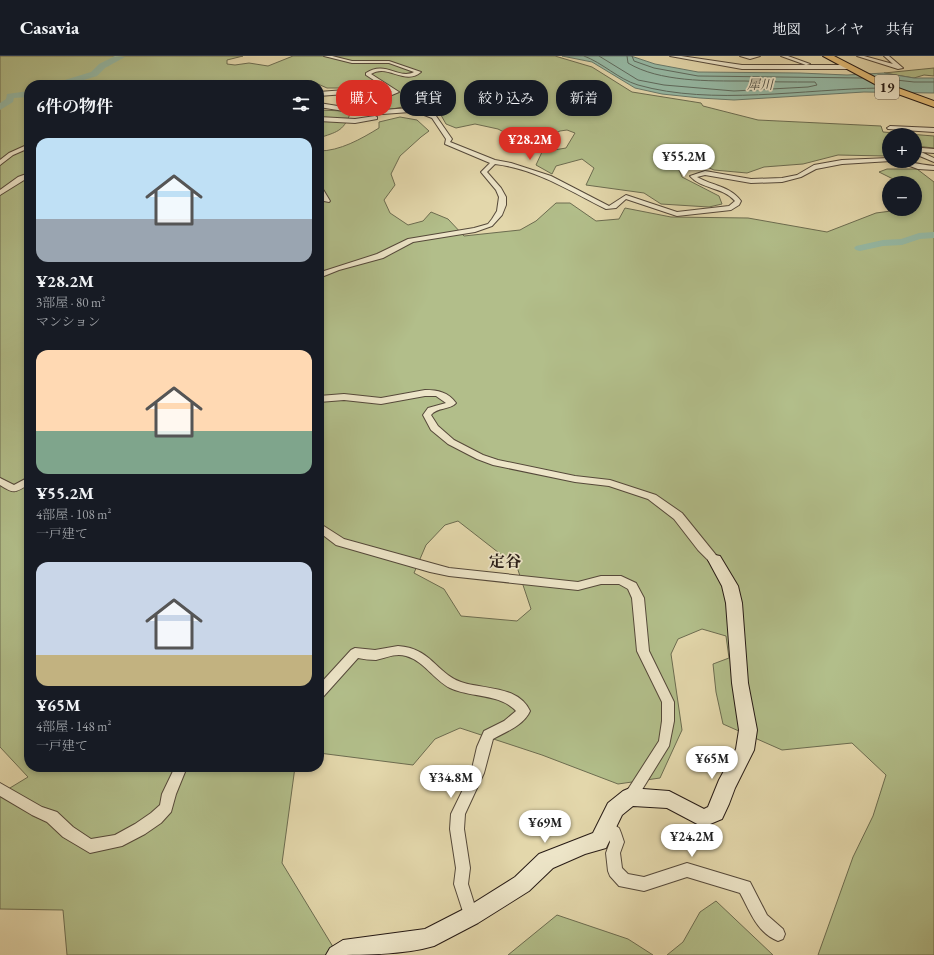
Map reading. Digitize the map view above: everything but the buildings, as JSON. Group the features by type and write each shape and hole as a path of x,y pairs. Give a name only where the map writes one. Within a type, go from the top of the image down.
{"highway":[{"name":"19","path":"827,56 887,87 930,103"}],"street":[{"path":"324,94 345,92 387,95 396,92 368,74 369,73 380,70 407,76 415,75 418,72 388,62 352,62 326,56"},
{"path":"672,56 742,67 849,68"},
{"path":"742,56 750,58 758,56"},
{"path":"783,56 814,66"},
{"path":"859,56 900,68 886,56"},
{"path":"324,106 369,113 400,111"},
{"path":"324,119 355,121 400,113"},
{"path":"432,116 449,139 447,143 494,162 509,164 549,177 604,208 614,207 623,198 629,198 671,213 682,214 731,208 738,202 733,195 693,177 695,174 712,174 751,181 782,180 799,176 814,167 842,162 882,160"},
{"path":"922,128 934,128"},
{"path":"0,163 11,154 24,148"},
{"path":"934,151 922,150 916,152 934,160"},
{"path":"324,274 336,268 379,256 402,243 414,239 473,230 491,225 496,220 503,200 500,190 484,172 494,162"},
{"path":"922,167 934,168"},
{"path":"0,193 8,190 18,178 24,176"},
{"path":"324,196 327,201"},
{"path":"324,399 344,397 381,401 425,393 437,393 444,396 452,403 432,409 427,415 434,428 451,442 480,457 496,463 575,480 610,484 652,497 678,516 702,547 715,560 730,586 734,602 740,683 748,730 745,750 726,786 715,814 703,818 669,800 630,797"},
{"path":"0,481 14,489 24,483"},
{"path":"324,531 340,542 449,572 578,586 601,580 621,580 632,586 638,598 643,651 668,702 668,721 665,742 630,797 615,809 599,841 584,845 546,861 522,884 471,916 427,938 343,951 337,955"},
{"path":"324,688 356,654 375,655 399,650 412,653 427,662 452,683 460,687 502,694 510,698 524,711 508,725 488,735 483,747 477,773 458,814 457,829 463,868 461,884 471,916"},
{"path":"0,789 37,811 52,817 68,832 90,846 117,841 140,829 156,818 166,808 169,794 179,772"},
{"path":"606,826 614,834 616,842 613,853 615,871 624,881 644,884 687,870 745,887 762,920 778,934"}],"shaded area":[{"path":"0,56 243,56 227,60 227,64 235,65 249,63 268,66 293,56 555,56 592,67 632,92 701,103 703,106 758,120 881,126 882,156 838,155 803,164 764,167 747,173 714,170 700,164 689,164 679,170 682,177 719,196 722,204 709,207 661,204 644,193 586,185 594,168 582,159 556,166 552,174 536,165 542,152 566,148 575,133 567,130 560,131 537,141 523,142 498,129 475,124 456,128 446,124 442,116 456,116 456,80 400,80 400,107 392,109 392,80 336,80 336,88 327,88 324,87 324,80 24,80 24,772 294,772 282,863 338,955 67,955 63,910 0,909 0,794 28,777 0,747"},
{"path":"934,68 934,76 924,75 914,78 884,73"},
{"path":"324,110 336,111 336,116 349,116 342,128 324,136"},
{"path":"400,117 417,120 429,131 400,156 391,174 395,185 384,200 390,213 408,225 423,221 431,212 448,219 464,236 520,230 536,221 556,203 570,203 596,221 619,219 625,208 671,217 748,218 827,232 876,213 882,212 882,216 922,216 922,176 887,176 879,172 887,169 917,169 934,182 934,955 818,955 853,857 873,816 886,775 852,743 782,750 723,724 716,692 713,664 729,658 726,636 702,629 678,639 671,654 682,730 660,778 618,784 542,755 460,728 435,739 413,765 324,754 324,150 342,147 379,128 379,122","holes":["458,521 517,567 531,609 517,621 461,616 444,589 414,573 426,545 445,525"]},
{"path":"922,135 934,136 934,148 922,147"},
{"path":"716,901 773,955 667,955 683,942 700,912"},
{"path":"557,915 628,939 653,955 508,955"}],"water":[{"name":"犀川","path":"562,56 631,56 655,64 698,72 847,75 884,73 914,78 934,78 934,93 864,92 734,100 700,98 662,94 635,88 592,62"}],"waterway":[{"path":"74,80 94,74 102,66 121,57 119,56"},
{"path":"0,107 10,100 10,96 24,95"},
{"path":"860,248 883,243 902,242 919,236 934,235"}],"district":[{"name":"定谷","path":"505,561"}]}
